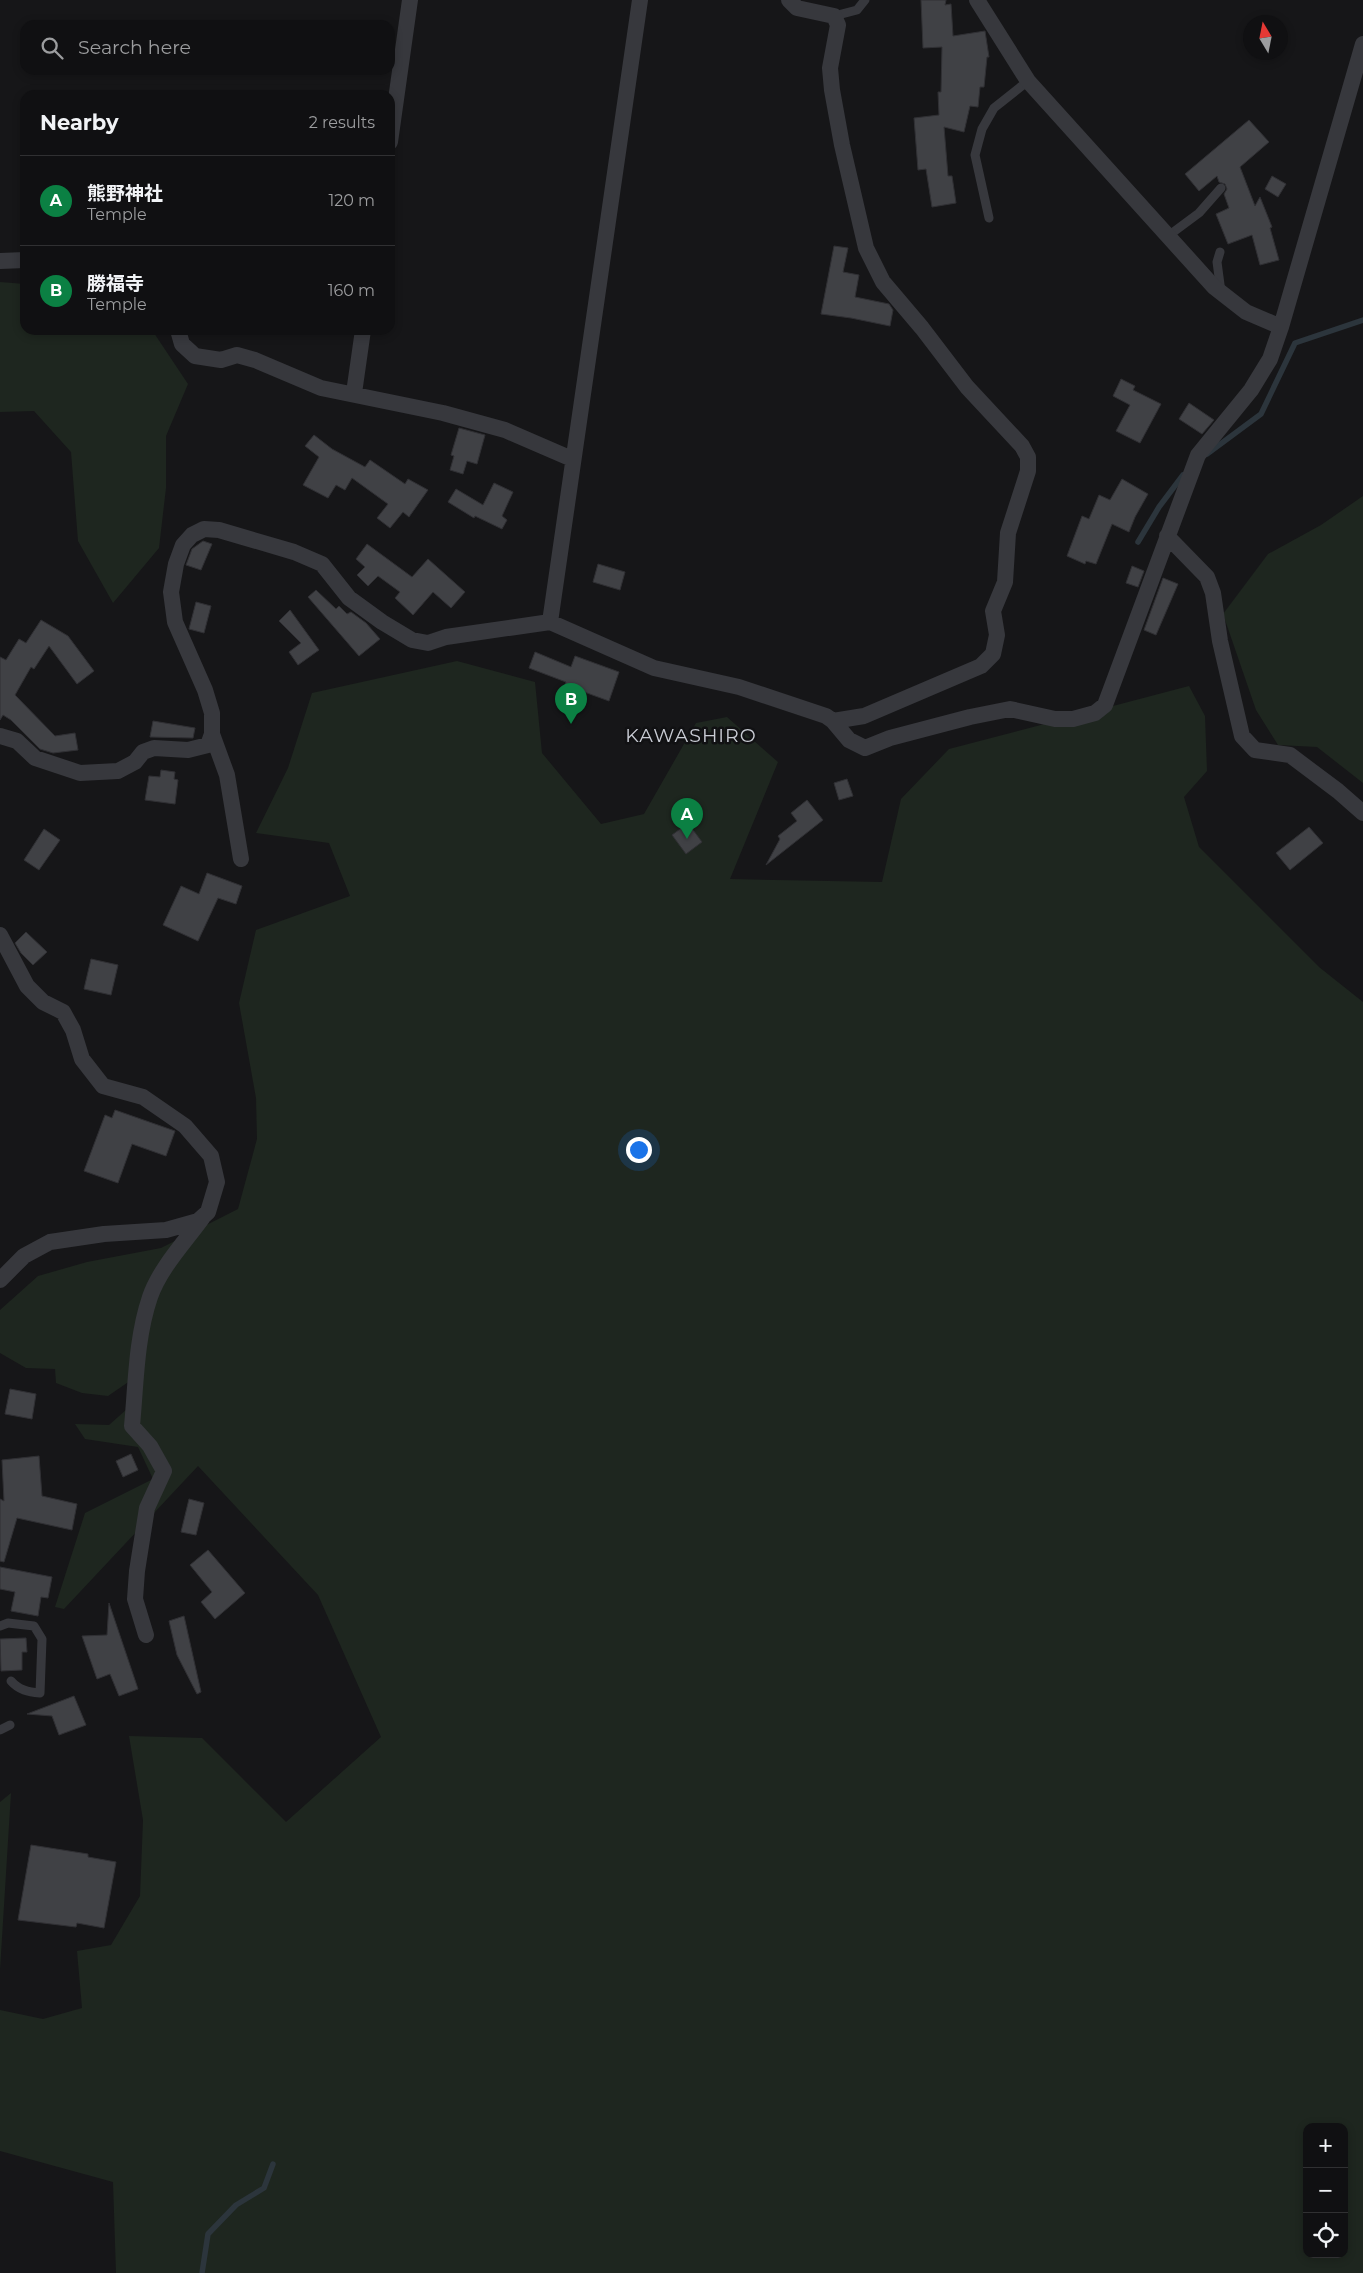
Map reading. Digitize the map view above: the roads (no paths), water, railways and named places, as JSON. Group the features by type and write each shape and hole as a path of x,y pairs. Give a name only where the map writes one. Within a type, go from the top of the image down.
{"street":[{"path":"395,106 410,0"},
{"path":"550,622 572,459 640,0"},
{"path":"789,0 797,8 834,16 838,25 830,68 832,90 842,145 866,248 883,282 922,328 967,387 1022,446 1028,457 1028,471 1008,533 1005,582 994,611 997,635 993,654 981,666 864,716 833,721"},
{"path":"977,0 1028,80 1168,236 1221,292 1246,312 1282,327"},
{"path":"0,736 17,741 35,758 80,774 118,771 135,762 143,752 154,748 188,750 208,745 212,734 212,713 198,673 175,622 172,592 176,564 183,545 192,535 204,529 219,530 294,552 322,564 349,598 382,622 412,640 428,643 446,637 550,622 654,668 739,687 826,716 833,721 849,740 865,748 899,736 1010,709 1056,719 1073,719 1095,713 1105,705 1198,455 1251,390 1270,359 1282,327 1363,44"},
{"path":"0,262 20,260"},
{"path":"179,335 182,344 195,356 222,360 238,355 321,388 354,393 505,430 572,459"},
{"path":"354,393 362,335"},
{"path":"1167,536 1207,577 1214,593 1220,641 1242,736 1255,750 1290,755 1338,791 1363,813"},
{"path":"212,734 227,775 241,859"},
{"path":"0,934 27,986 43,1002 63,1012 73,1030 82,1059 103,1086 143,1097 185,1126 211,1156 217,1182 208,1212 198,1221 166,1230 104,1234 50,1242 24,1256 0,1280"},
{"path":"146,1635 135,1599 137,1571 147,1508 164,1471 150,1446 132,1426 141,1334 154,1289 166,1268 204,1216"}],"lane":[{"path":"834,16 857,10 865,0"},
{"path":"989,218 974,155 979,138 994,108 1028,80"},
{"path":"1168,236 1199,213 1221,188"},
{"path":"1220,252 1217,262 1221,292"},
{"path":"0,1626 8,1623 34,1626 42,1639 40,1693 23,1690 11,1681"},
{"path":"0,1730 10,1725"}],"waterway":[{"path":"1207,454 1261,414 1295,343 1363,320"},
{"path":"1138,542 1159,507 1183,475"},
{"path":"202,2273 208,2234 236,2205 264,2188 273,2164"}],"place":[{"name":"勝福寺","path":"571,724"},
{"name":"熊野神社","path":"687,839"}],"district":[{"name":"KAWASHIRO","path":"691,735"}]}
